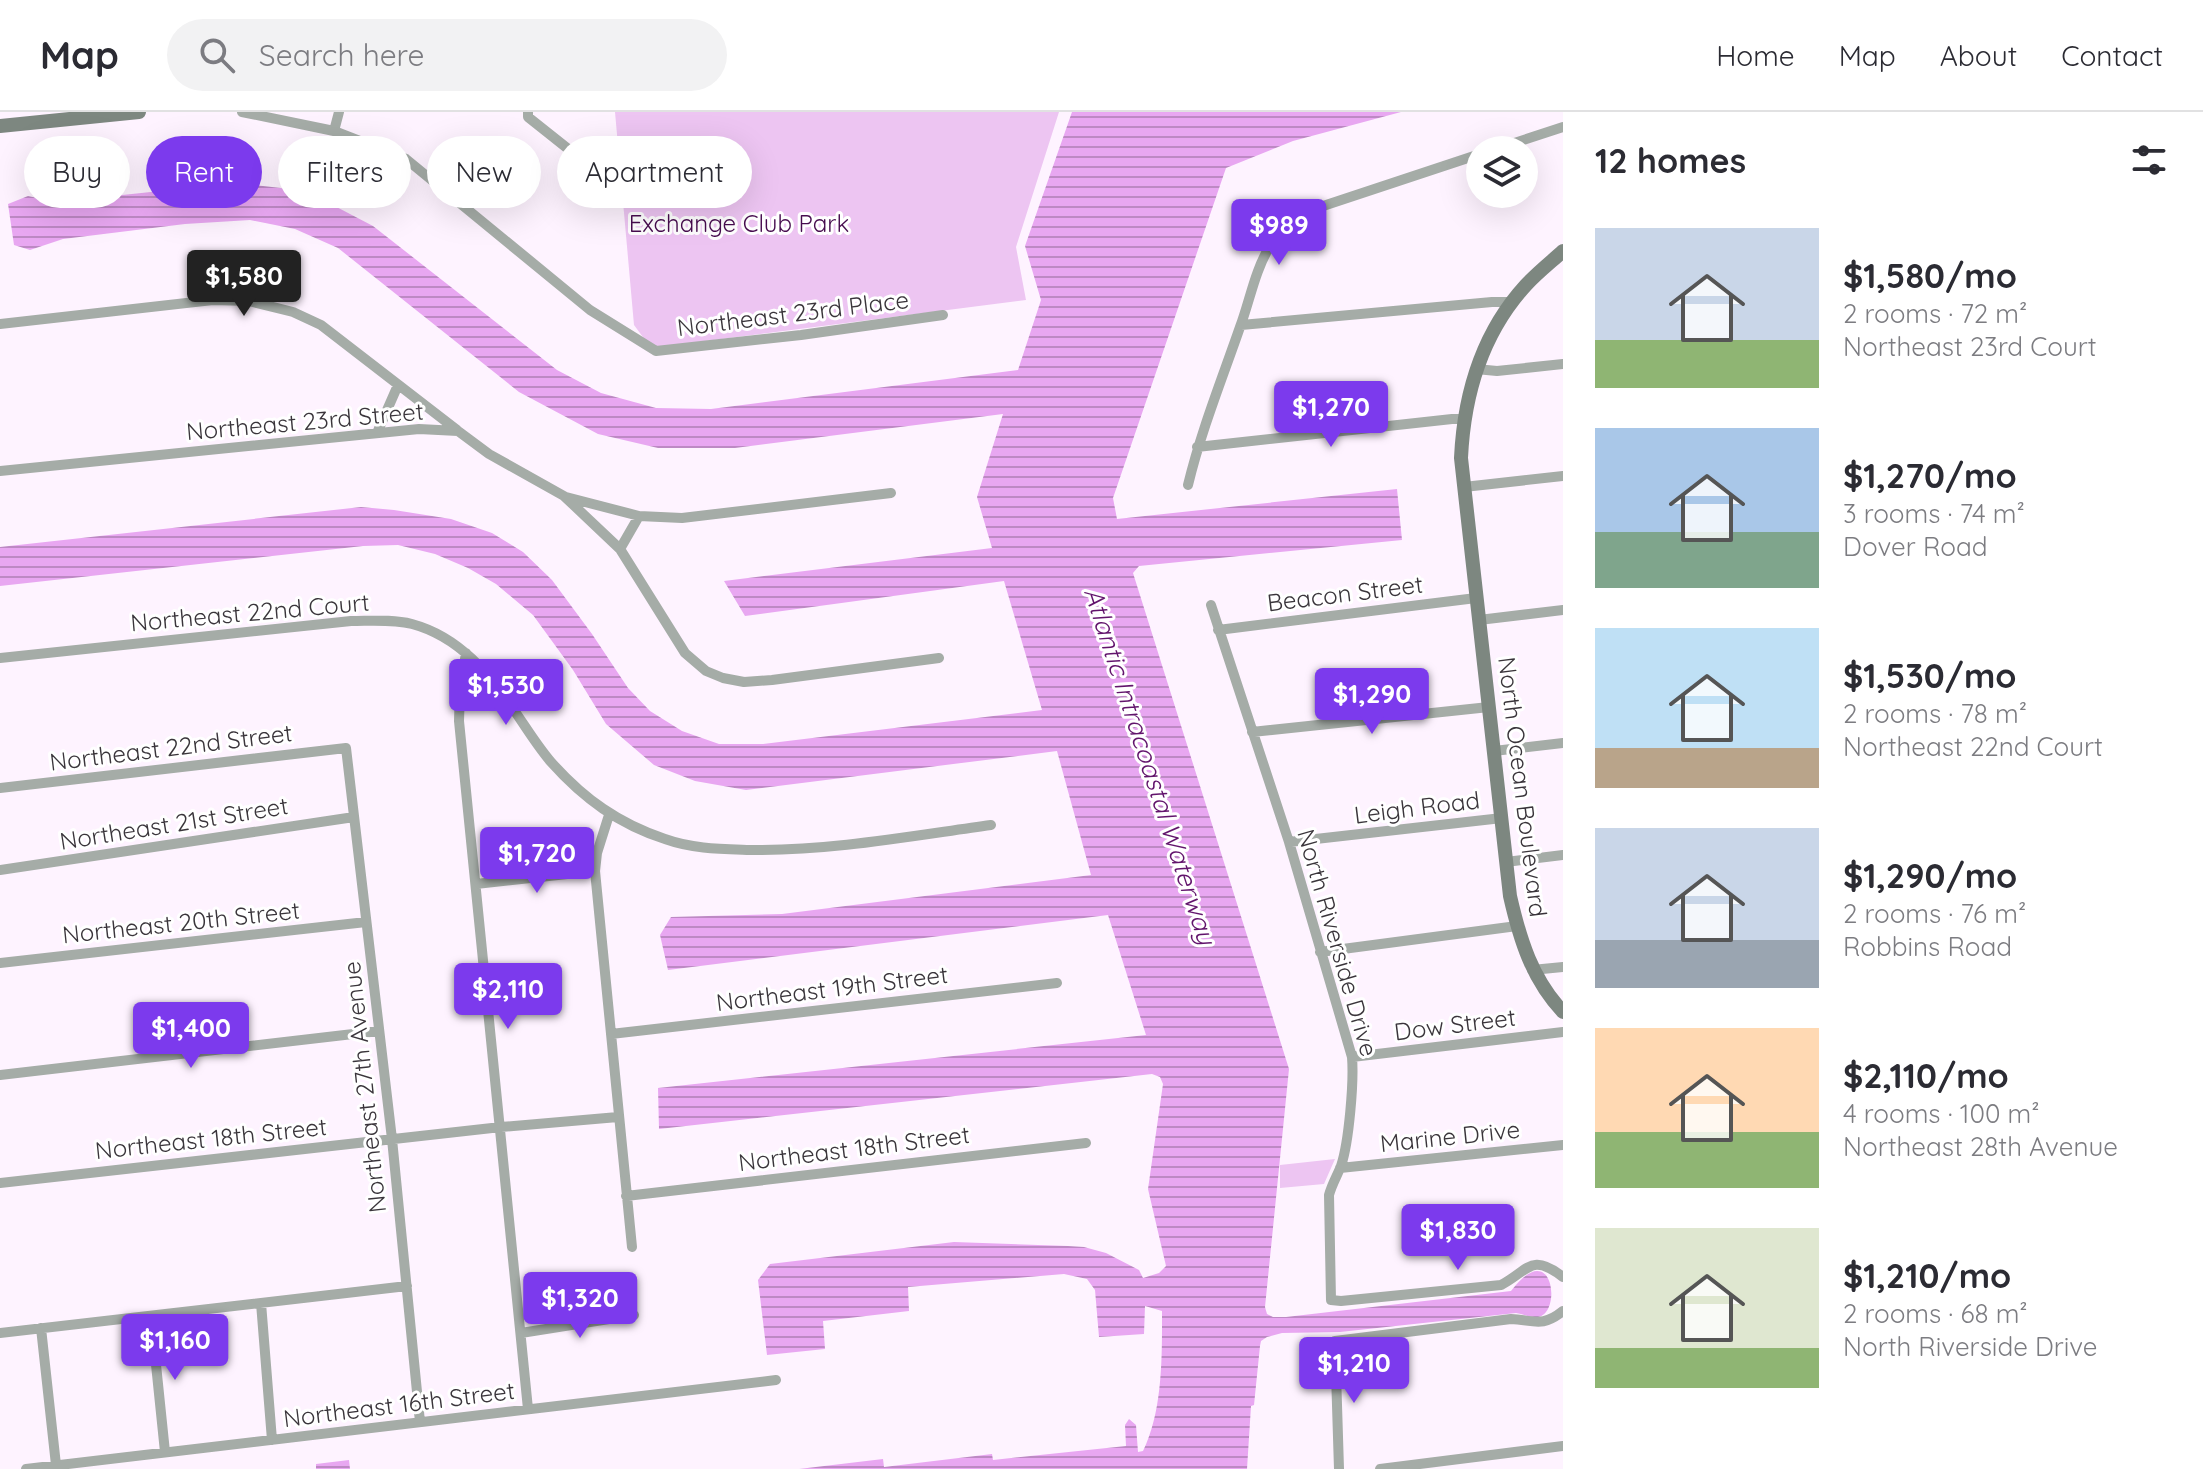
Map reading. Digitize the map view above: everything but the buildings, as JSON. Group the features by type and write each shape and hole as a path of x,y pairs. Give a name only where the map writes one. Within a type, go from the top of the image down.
{"main road":[{"path":"0,126 73,115 139,112"},
{"name":"North Ocean Boulevard","path":"1563,251 1526,285 1497,325 1476,369 1464,419 1461,458 1506,862 1517,926 1532,970 1550,999 1563,1012"}],"street":[{"name":"Northeast 23rd Place","path":"242,112 334,131 406,159 590,310 656,351 943,315"},
{"path":"334,131 339,112"},
{"path":"528,112 528,117 557,140"},
{"path":"1536,136 1563,127"},
{"path":"1188,485 1197,447 1259,269 1270,246 1283,230 1311,210 1466,159"},
{"path":"0,324 213,300 249,301 293,312 321,325 458,431"},
{"path":"1241,325 1513,302"},
{"path":"1476,369 1497,371 1563,364"},
{"path":"377,433 398,385"},
{"path":"1197,447 1464,419"},
{"name":"Northeast 23rd Street","path":"0,471 419,429 458,431 489,454 564,496 620,549 685,653 706,671 744,682 939,658"},
{"path":"1464,487 1563,476"},
{"path":"564,496 639,516 682,518 891,493"},
{"path":"620,549 639,516"},
{"name":"Beacon Street","path":"1218,630 1476,598"},
{"name":"North Riverside Drive","path":"1211,605 1289,842 1352,1057 1345,1151 1329,1195 1331,1300 1501,1285 1535,1264 1550,1267 1563,1277"},
{"path":"1479,620 1563,610"},
{"name":"Northeast 22nd Court","path":"0,658 351,621 412,624 443,637 486,671 549,761 580,792 609,815 666,840 711,849 792,851 991,825"},
{"path":"466,653 459,721 528,1409"},
{"path":"1252,732 1489,707"},
{"path":"1494,751 1563,743"},
{"name":"Northeast 22nd Street","path":"0,788 346,748"},
{"name":"Northeast 27th Avenue","path":"346,748 392,1139 420,1422"},
{"path":"609,815 597,853 595,871 632,1247"},
{"name":"Northeast 21st Street","path":"0,870 354,817"},
{"name":"Leigh Road","path":"1289,842 1502,818"},
{"path":"1506,862 1563,855"},
{"path":"476,884 595,871"},
{"name":"Northeast 20th Street","path":"0,963 366,922"},
{"path":"1320,952 1517,926"},
{"path":"1532,970 1563,967"},
{"name":"Northeast 19th Street","path":"611,1034 1057,983"},
{"path":"0,1075 379,1031"},
{"name":"Dow Street","path":"1352,1057 1563,1032"},
{"name":"Northeast 18th Street","path":"0,1183 501,1127 618,1117"},
{"name":"Northeast 18th Street","path":"626,1196 1086,1143"},
{"name":"Marine Drive","path":"1340,1168 1563,1145"},
{"path":"0,1333 407,1286"},
{"path":"261,1303 272,1440"},
{"path":"1339,1469 1335,1341 1511,1319 1524,1319 1536,1324 1552,1320 1563,1311"},
{"path":"521,1333 634,1315"},
{"path":"151,1316 165,1452"},
{"path":"41,1328 56,1465"},
{"name":"Northeast 16th Street","path":"26,1469 776,1380"},
{"path":"1380,1469 1563,1446"}],"green space":[{"name":"Exchange Club Park","path":"615,112 1059,112 1016,247 1026,300 651,348 634,325 624,208 752,208 752,136 617,136"},
{"path":"1335,1159 1324,1184 1280,1188 1280,1165"}],"water":[{"name":"Atlantic Intracoastal Waterway","path":"1072,112 1401,112 1293,141 1226,168 1113,498 1117,519 1397,489 1402,540 1139,566 1133,573 1289,1069 1265,1307 1267,1314 1273,1317 1286,1317 1511,1291 1526,1276 1537,1271 1545,1275 1550,1283 1549,1306 1544,1314 1535,1317 1516,1313 1340,1332 1282,1333 1267,1337 1260,1346 1254,1405 1251,1406 1247,1469 799,1469 883,1459 884,1467 992,1454 993,1460 1126,1446 1125,1425 1129,1419 1136,1425 1138,1452 1143,1451 1150,1435 1160,1382 1162,1311 1145,1306 1144,1334 1099,1337 1095,1290 1087,1279 1064,1274 908,1287 909,1311 823,1321 825,1349 767,1355 758,1280 770,1264 954,1242 1084,1247 1106,1253 1139,1270 1143,1278 1159,1273 1166,1266 1148,1189 1163,1084 1160,1077 1152,1074 659,1129 658,1088 1146,1035 1108,915 668,970 660,935 671,917 782,914 1091,875 1057,751 746,790 695,781 654,765 606,724 573,670 533,615 496,584 435,554 398,545 363,546 0,586 0,547 361,507 394,510 451,519 492,533 523,552 552,580 628,688 650,711 682,731 719,744 763,744 1042,710 1004,581 745,616 724,581 992,548 977,497 1003,414 735,448 658,448 598,434 519,392 338,248 295,229 250,220 185,224 63,239 30,250 14,245 8,204 24,198 24,208 130,208 130,194 146,192 146,208 262,208 262,186 278,188 278,208 338,208 373,226 557,370 601,393 656,408 711,409 1018,370 1041,300 1025,246"},
{"path":"349,1460 350,1469 316,1469 316,1464"}]}
